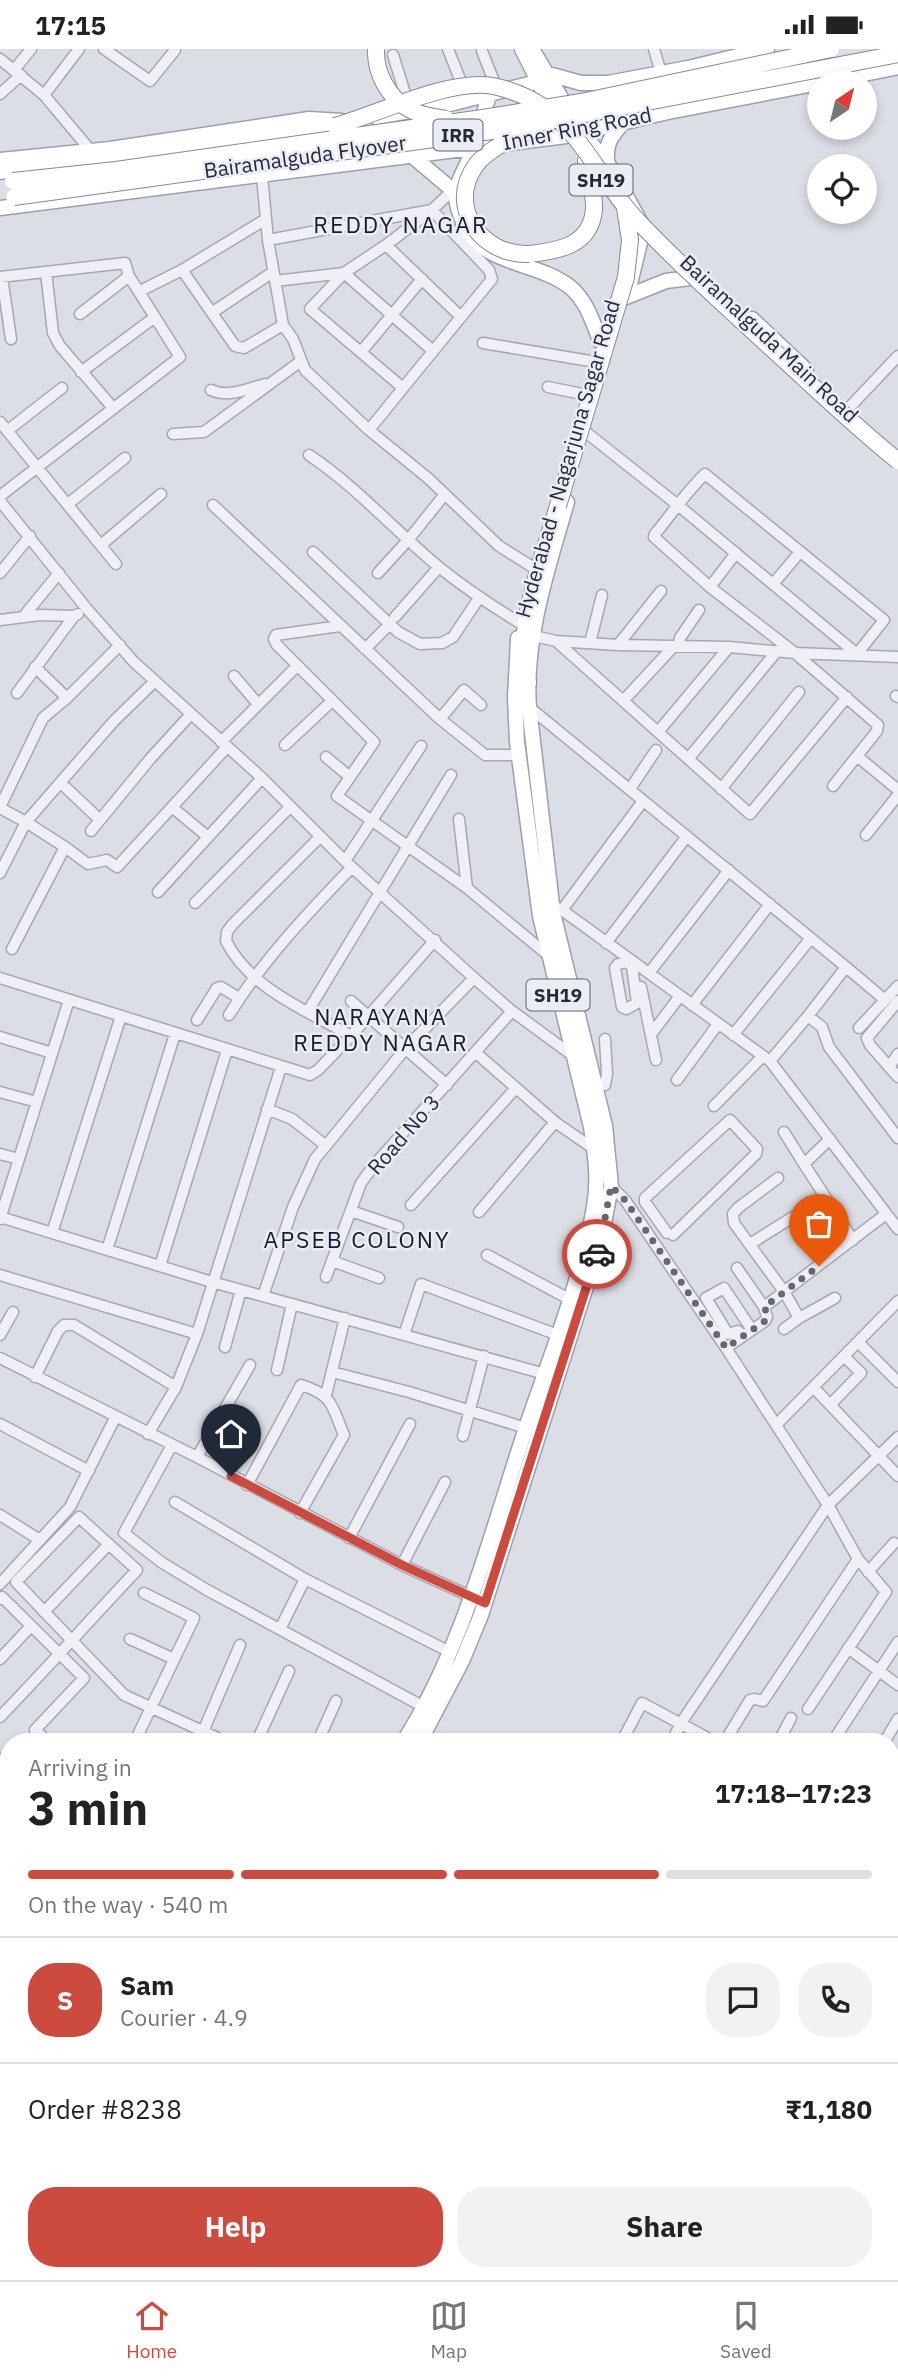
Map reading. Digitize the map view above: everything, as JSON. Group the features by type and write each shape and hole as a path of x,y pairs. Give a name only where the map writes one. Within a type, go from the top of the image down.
{"highway":[{"path":"376,49 375,59 380,78 408,109 431,117 462,121"},
{"name":"Bairamalguda Flyover","path":"5,186 462,121 581,101 831,49"},
{"name":"Bairamalguda Flyover","path":"5,186 549,122 735,83 898,54"},
{"path":"5,186 316,131 358,120 449,89 470,85 511,91 547,110 575,138 632,222 898,461"},
{"path":"549,122 487,154 473,170 465,198 469,216 485,240 509,253 529,254 570,246 587,229 594,210 586,160"},
{"path":"528,683 522,652 528,617 626,277 629,224 632,222"}],"main road":[{"name":"SH19","path":"522,49 582,133 607,162 632,222"},
{"name":"SH19","path":"532,49 541,78 566,136"},
{"path":"0,160 91,151 309,119 345,121 468,99 541,78 581,83 611,82 767,49"},
{"name":"Inner Ring Road","path":"877,71 898,67"},
{"path":"607,162 606,148 620,124 610,114 605,100 611,82"},
{"name":"Inner Ring Road","path":"0,208 566,136 668,112 807,86"},
{"path":"454,192 494,93"},
{"path":"345,121 350,165"},
{"name":"Bairamalguda Main Road","path":"566,136 632,222 727,297 847,410 859,429 898,453"},
{"path":"411,155 454,192 458,208 475,243 491,254 552,277 572,289 586,306 601,343"},
{"path":"632,222 690,278 859,429 898,469"},
{"name":"Hyderabad - Nagarjuna Sagar Road","path":"409,1733 478,1601 601,1240 611,1186 601,1086 567,975 529,707 528,683 534,636 548,573 626,297 632,222"},
{"name":"Hyderabad - Nagarjuna Sagar Road","path":"424,1733 462,1661 526,1428 558,1335 588,1237 595,1204 594,1149 583,1092 540,916 519,755 515,698 520,623 587,395 626,255 632,222"},
{"path":"626,297 674,279 690,278"}],"street":[{"path":"0,95 31,49"},
{"path":"44,95 79,49"},
{"path":"104,49 150,81 175,50"},
{"path":"448,49 468,99"},
{"path":"654,49 661,73"},
{"path":"482,51 494,93"},
{"path":"393,55 411,111"},
{"path":"0,59 44,95 91,151"},
{"path":"262,176 268,240 284,325 293,339 305,370 369,430 445,494 499,546 534,568"},
{"path":"403,388 310,309 344,273 386,245 454,192"},
{"path":"268,240 432,210"},
{"path":"369,430 492,279 489,269 432,210"},
{"path":"139,291 266,219"},
{"path":"386,245 461,317"},
{"path":"11,339 1,277 125,263 129,276 180,357 35,467 0,498 87,609 155,681 474,978 572,1055"},
{"path":"182,269 232,344 241,349 284,325"},
{"path":"46,272 53,333 81,372 113,408"},
{"path":"213,312 274,277 344,273 433,351"},
{"path":"80,314 129,276"},
{"path":"361,352 422,279"},
{"path":"81,372 155,317"},
{"path":"483,343 596,362"},
{"path":"847,410 898,356"},
{"path":"173,434 204,432 301,361"},
{"path":"211,390 219,394 232,394 271,383"},
{"path":"548,387 587,395"},
{"path":"62,388 4,427 116,564"},
{"path":"587,433 857,654"},
{"path":"309,455 335,473 439,567 479,598 520,623"},
{"path":"68,505 125,458"},
{"path":"833,786 877,731 878,725 795,653 710,587 654,539 655,534 705,474 884,620 857,654"},
{"path":"101,545 161,494"},
{"path":"377,573 409,540 445,494"},
{"path":"213,505 440,719 485,755 519,755"},
{"path":"0,573 30,536"},
{"path":"313,552 393,621 398,632 420,644 442,643 453,637 479,598"},
{"path":"773,584 800,552"},
{"path":"710,587 736,553"},
{"path":"365,649 439,567"},
{"path":"23,617 59,573"},
{"path":"618,645 661,591"},
{"path":"590,643 602,595"},
{"path":"17,693 74,616 87,609"},
{"path":"623,701 676,646 699,610"},
{"path":"0,620 40,615 74,616"},
{"path":"340,626 276,635 274,639 297,666 374,742 337,796 467,888 549,956"},
{"path":"534,636 556,641 618,645 729,647 898,657"},
{"path":"556,641 750,814 847,697"},
{"path":"120,645 67,698 43,717 0,808 88,863 107,860 117,867 172,807 258,704 297,666"},
{"path":"658,732 729,647"},
{"path":"688,759 776,651"},
{"path":"35,667 67,698"},
{"path":"234,675 258,704"},
{"path":"0,873 26,822 113,722 155,681"},
{"path":"440,719 464,690 481,705"},
{"path":"721,789 799,692"},
{"path":"285,745 332,701"},
{"path":"529,707 885,1000"},
{"path":"91,831 191,714"},
{"path":"229,1015 254,976 349,864 372,820 421,745"},
{"path":"630,789 656,750"},
{"path":"857,756 898,792 866,835"},
{"path":"326,757 350,777"},
{"path":"308,1011 451,775"},
{"path":"158,892 262,778"},
{"path":"61,783 100,820"},
{"path":"643,801 557,908 635,967 766,1058 898,1229"},
{"path":"172,807 208,837"},
{"path":"195,903 290,807"},
{"path":"459,819 467,888"},
{"path":"606,943 687,836"},
{"path":"320,837 226,932 226,941 229,949 254,976 276,994 351,1036"},
{"path":"12,949 65,847"},
{"path":"635,967 729,870"},
{"path":"692,1005 770,904"},
{"path":"733,1035 811,938"},
{"path":"0,978 227,1051 304,1074 313,1074 351,1036 435,940"},
{"path":"635,967 652,1033 656,1061"},
{"path":"714,1106 808,1016 846,967"},
{"path":"263,1296 293,1207 315,1159 406,1048 474,978"},
{"path":"197,1020 217,988 221,987 239,998"},
{"path":"859,1028 897,989"},
{"path":"652,1033 680,996"},
{"path":"69,1000 0,1218 212,1282 545,1374"},
{"path":"351,1001 447,1085"},
{"path":"898,1001 867,1038 867,1042 898,1077"},
{"name":"Road No 3","path":"326,1277 361,1184 375,1164 512,1010"},
{"path":"52,1233 121,1016"},
{"path":"808,1016 822,1027 830,1047 898,1138"},
{"path":"677,1080 718,1024"},
{"path":"107,1250 175,1034"},
{"path":"0,1037 52,1053"},
{"path":"601,1086 607,1074 604,1039"},
{"path":"160,1266 227,1051"},
{"path":"475,1052 555,1122 594,1149"},
{"path":"889,1067 898,1054"},
{"path":"148,1434 176,1387 197,1334 281,1066"},
{"path":"601,1086 618,1082"},
{"path":"411,1205 515,1089"},
{"path":"0,1092 37,1102"},
{"path":"267,1109 292,1119 325,1145"},
{"path":"658,1248 757,1154 757,1149 730,1120 645,1198 670,1234"},
{"path":"479,1212 555,1122"},
{"path":"784,1132 853,1240"},
{"path":"804,1164 830,1139"},
{"path":"0,1153 19,1159"},
{"path":"779,1178 733,1214 734,1223 785,1293 799,1318"},
{"path":"611,1186 625,1200 726,1348 828,1506 858,1559 885,1589 886,1594 808,1709"},
{"path":"351,1211 398,1227"},
{"path":"750,1244 800,1212"},
{"path":"764,1307 886,1214"},
{"path":"486,1255 569,1299"},
{"path":"332,1261 379,1277"},
{"path":"726,1348 766,1319 767,1313 737,1268"},
{"path":"0,1275 197,1334"},
{"path":"404,1335 421,1284 558,1335"},
{"path":"724,1289 748,1333 738,1331 728,1334 706,1298 724,1289"},
{"path":"225,1347 242,1290"},
{"path":"784,1329 835,1297"},
{"path":"829,1381 859,1343 898,1301"},
{"path":"276,1370 292,1304"},
{"path":"0,1335 13,1312"},
{"path":"326,1395 345,1318"},
{"path":"35,1377 58,1331 64,1325 74,1325 176,1387"},
{"path":"859,1343 898,1382"},
{"path":"463,1436 484,1356"},
{"path":"776,1425 847,1358"},
{"path":"830,1405 861,1373 847,1358"},
{"path":"1,1361 197,1457 300,1513 478,1601"},
{"path":"197,1457 250,1365"},
{"path":"332,1372 526,1428"},
{"path":"247,1485 301,1385 326,1395 336,1410 344,1435 300,1513"},
{"path":"814,1388 898,1476"},
{"path":"39,1733 36,1730 83,1678 1,1598 6,1578 70,1507 115,1418"},
{"path":"0,1424 89,1472"},
{"path":"349,1538 410,1424"},
{"path":"676,1733 828,1506 898,1437"},
{"path":"172,1445 124,1533 172,1569 424,1707"},
{"path":"402,1565 445,1482"},
{"path":"175,1502 305,1579 450,1652"},
{"path":"0,1515 40,1540"},
{"path":"0,1717 137,1570 79,1517 6,1578"},
{"path":"868,1572 894,1543"},
{"path":"44,1612 109,1544"},
{"path":"730,1733 750,1700 763,1701 858,1559"},
{"path":"6,1578 44,1612 124,1695 196,1733"},
{"path":"280,1629 305,1579"},
{"path":"139,1733 194,1618 144,1593"},
{"path":"0,1658 31,1626"},
{"path":"131,1639 174,1659"},
{"path":"837,1733 898,1642"},
{"path":"202,1733 240,1645"},
{"path":"848,1648 898,1685"},
{"path":"261,1733 289,1671"},
{"path":"322,1733 336,1701"},
{"path":"626,1733 642,1703 699,1733"},
{"path":"783,1733 791,1718"}],"way so far":[{"path":"597,1254 611,1186 625,1200 726,1348 765,1321 767,1313 764,1307 819,1266"}],"district":[{"name":"REDDY NAGAR","path":"401,225"},
{"name":"NARAYANA REDDY NAGAR","path":"381,1030"},
{"name":"APSEB COLONY","path":"357,1240"}],"route":[{"path":"231,1476 402,1565 485,1603 579,1303 597,1254"}]}
